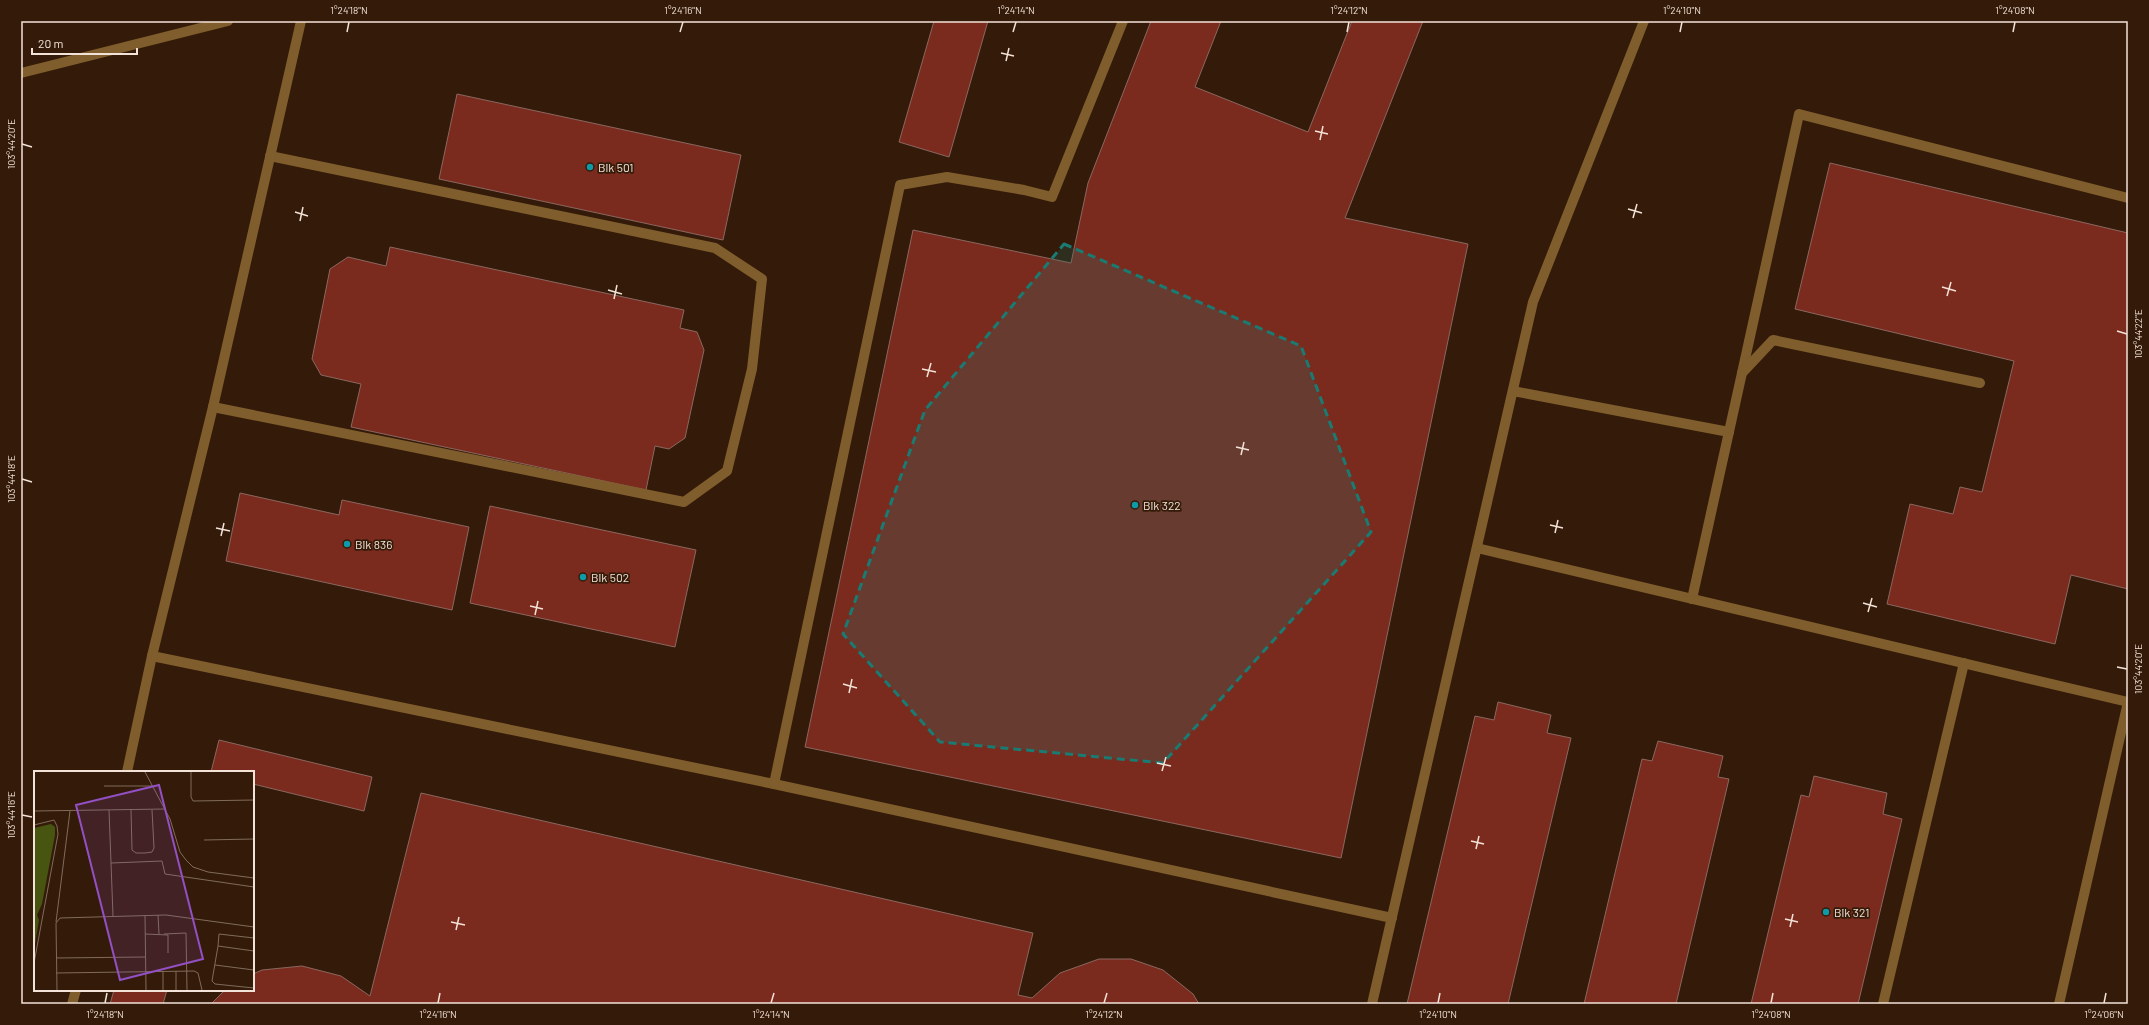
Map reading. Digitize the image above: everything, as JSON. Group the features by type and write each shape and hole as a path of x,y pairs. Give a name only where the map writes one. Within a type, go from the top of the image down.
{"lane":[{"path":"21,73 228,21"},
{"path":"127,771 152,656 213,407 301,21"},
{"path":"774,784 900,185 947,177 1024,190 1052,197 1123,21"},
{"path":"1372,1004 1533,302 1644,21"},
{"path":"1692,599 1800,114 2128,198"},
{"path":"213,407 684,502 727,471 752,369 762,278 715,248 270,156"},
{"path":"1742,372 1773,340 1980,383"},
{"path":"1513,391 1729,432"},
{"path":"1477,548 2128,702 2059,1004"},
{"path":"152,656 774,784 1392,918"},
{"path":"1883,1004 1964,663"},
{"path":"72,1004 76,991"}],"highlighted area":[{"path":"1064,244 1301,346 1371,532 1163,763 940,742 843,634 925,410"}],"building":[{"path":"934,21 988,21 949,157 899,142"},
{"name":"Blk 322","path":"1151,21 1221,21 1195,87 1308,132 1352,21 1423,21 1345,218 1468,244 1341,858 805,747 913,230 1071,263 1088,183"},
{"name":"Blk 501","path":"457,94 741,155 723,240 439,179"},
{"path":"1830,163 2128,233 2128,589 2071,575 2055,644 1887,604 1910,504 1953,514 1960,487 1982,492 2014,361 1795,309"},
{"path":"390,247 684,310 680,328 697,332 704,350 685,438 669,449 655,446 646,490 351,427 361,384 321,375 312,359 330,269 348,257 386,266"},
{"name":"Blk 836","path":"240,493 339,515 342,500 469,527 452,610 226,561"},
{"name":"Blk 502","path":"490,506 696,550 675,647 470,603"},
{"path":"1498,702 1551,715 1547,733 1571,738 1508,1004 1407,1004 1475,716 1494,720"},
{"path":"219,740 372,777 364,811 254,784 254,771 211,771"},
{"path":"1658,741 1723,756 1718,777 1729,779 1676,1004 1584,1004 1642,759 1652,761"},
{"name":"Blk 321","path":"1814,776 1887,793 1883,814 1902,819 1858,1004 1751,1004 1801,795 1809,797"},
{"path":"421,793 1033,933 1018,995 1032,998 1060,973 1099,959 1131,959 1163,970 1193,994 1199,1004 211,1004 224,991 254,991 254,974 262,970 302,966 341,976 370,996"},
{"path":"114,991 167,991 163,1004 110,1004"}],"place":[{"name":"Blk 501","path":"590,167"},
{"name":"Blk 322","path":"1135,505"},
{"name":"Blk 836","path":"347,544"},
{"name":"Blk 502","path":"583,577"},
{"name":"Blk 321","path":"1826,912"}]}
